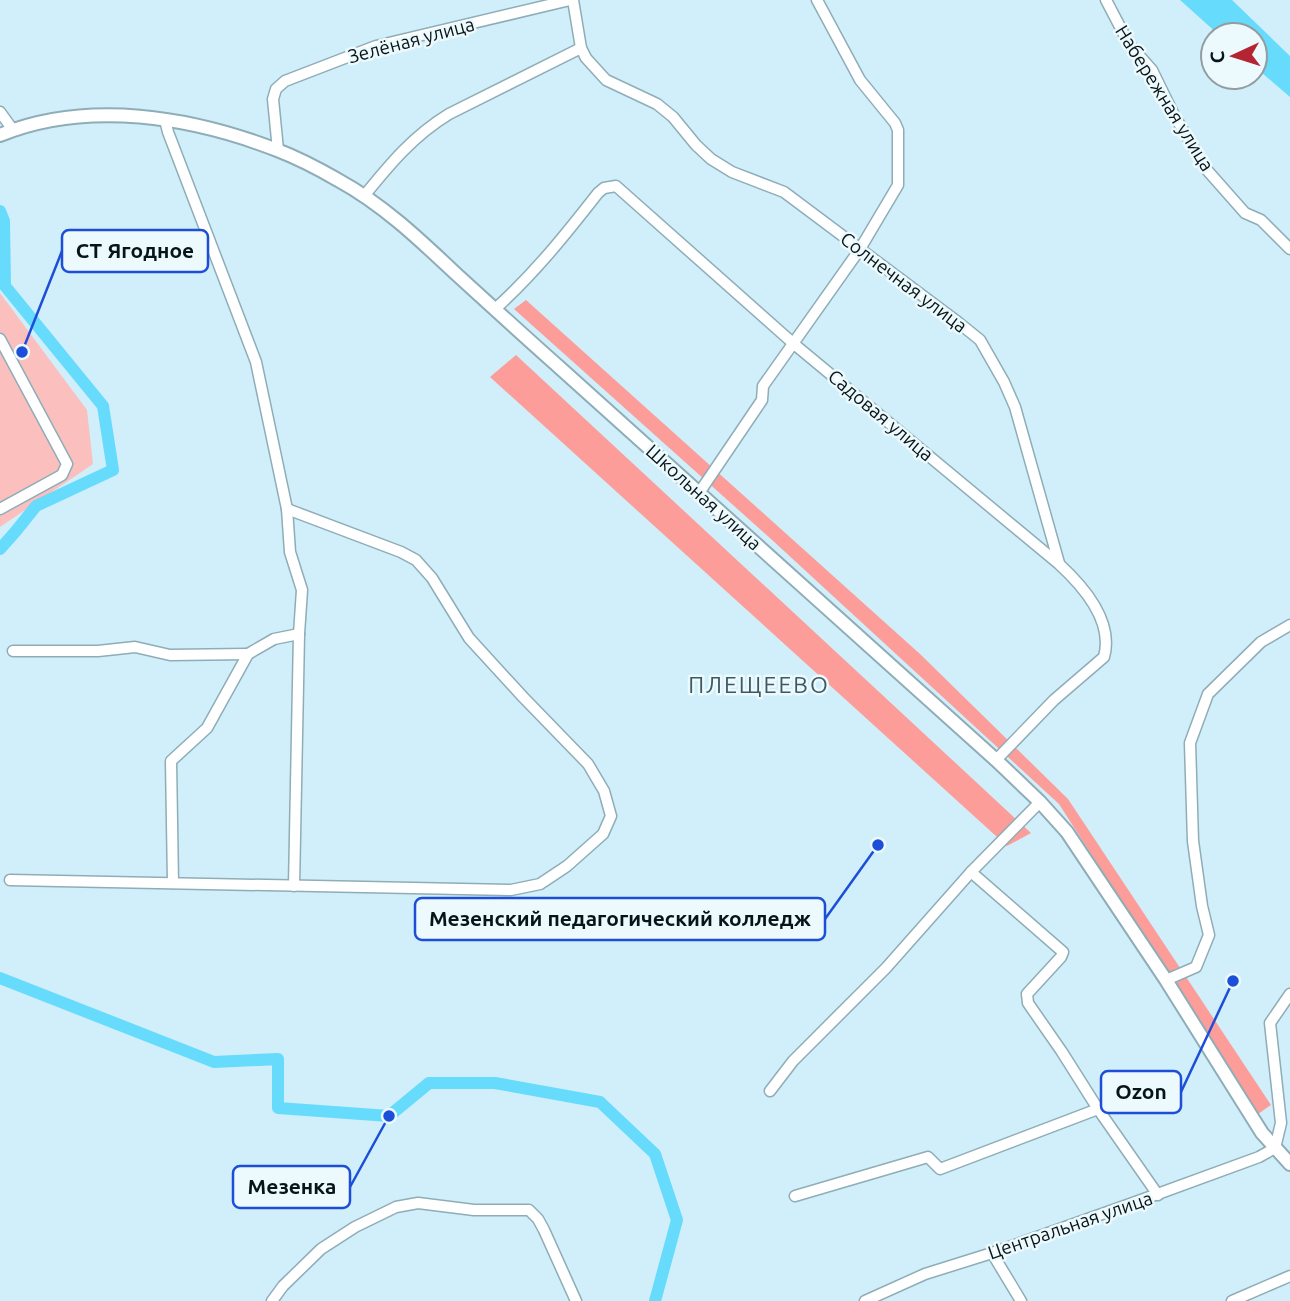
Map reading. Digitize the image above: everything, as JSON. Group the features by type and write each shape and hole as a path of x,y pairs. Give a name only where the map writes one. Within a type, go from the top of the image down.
{"main road":[{"name":"Школьная улица","path":"0,135 71,117 96,116 139,117 211,128 278,150 341,182 400,222 1040,802 1067,832 1166,980 1262,1133 1290,1164"}],"street":[{"path":"364,196 411,142 431,125 581,48 571,0"},
{"name":"Зелёная улица","path":"278,150 273,99 276,89 285,81 376,46 571,0"},
{"path":"699,493 761,401 763,386 860,249 898,185 898,130 895,123 860,80 817,0"},
{"name":"Набережная улица","path":"1106,0 1129,44 1152,71 1174,115 1208,170 1245,213 1261,220 1290,249"},
{"name":"Солнечная улица","path":"581,48 586,58 606,80 657,104 673,117 711,159 732,172 784,191 980,340 1015,407 1059,564"},
{"path":"0,112 13,130"},
{"path":"165,120 256,362 287,509 289,552 302,590 294,886"},
{"name":"Садовая улица","path":"495,309 556,247 598,193 604,188 616,186 794,344 1059,564 1088,595 1107,636 1107,648 1098,664 1054,700 996,760"},
{"path":"0,339 67,464 62,475 0,509"},
{"path":"10,880 511,890 540,884 567,866 603,834 611,816 604,791 588,764 469,638 432,578 416,560 287,509"},
{"path":"1166,980 1196,967 1209,935 1193,841 1190,743 1208,694 1261,642 1290,625"},
{"path":"13,651 135,648 170,655 248,654 274,639 299,634"},
{"path":"173,883 171,761 207,728 248,654"},
{"path":"770,1091 793,1061 886,968 971,872 1040,802"},
{"path":"971,872 1063,952 1027,994 1028,1003 1158,1195"},
{"path":"1275,1148 1281,1123 1270,1023 1290,994"},
{"path":"795,1196 928,1157 940,1169 1098,1109"},
{"name":"Центральная улица","path":"865,1301 925,1274 1158,1195 1259,1157 1275,1148"},
{"path":"272,1301 282,1286 321,1249 355,1227 396,1208 418,1203 474,1210 530,1210 544,1230 576,1301"},
{"path":"992,1253 1021,1301"},
{"path":"1232,1301 1290,1276"}],"shaded area":[{"path":"0,293 87,410 93,464 0,527"},
{"path":"526,300 920,654 1068,799 1271,1105 1258,1114 1059,804 771,539 514,309"},
{"path":"516,355 1031,833 1007,846 490,377"}],"water":[{"path":"1180,0 1232,0 1254,21 1203,21"},
{"path":"1269,36 1290,56 1290,97 1269,79"}],"waterway":[{"path":"0,211 4,221 5,286 103,406 113,470 36,506 0,549"},
{"path":"0,978 214,1062 278,1059 278,1108 389,1116 429,1083 495,1083 600,1102 655,1154 677,1220 655,1301"}],"place":[{"name":"СТ Ягодное","path":"22,352"},
{"name":"Мезенский педагогический колледж","path":"878,845"},
{"name":"Ozon","path":"1233,981"},
{"name":"Мезенка","path":"389,1116"}],"district":[{"name":"ПЛЕЩЕЕВО","path":"759,685"}]}
